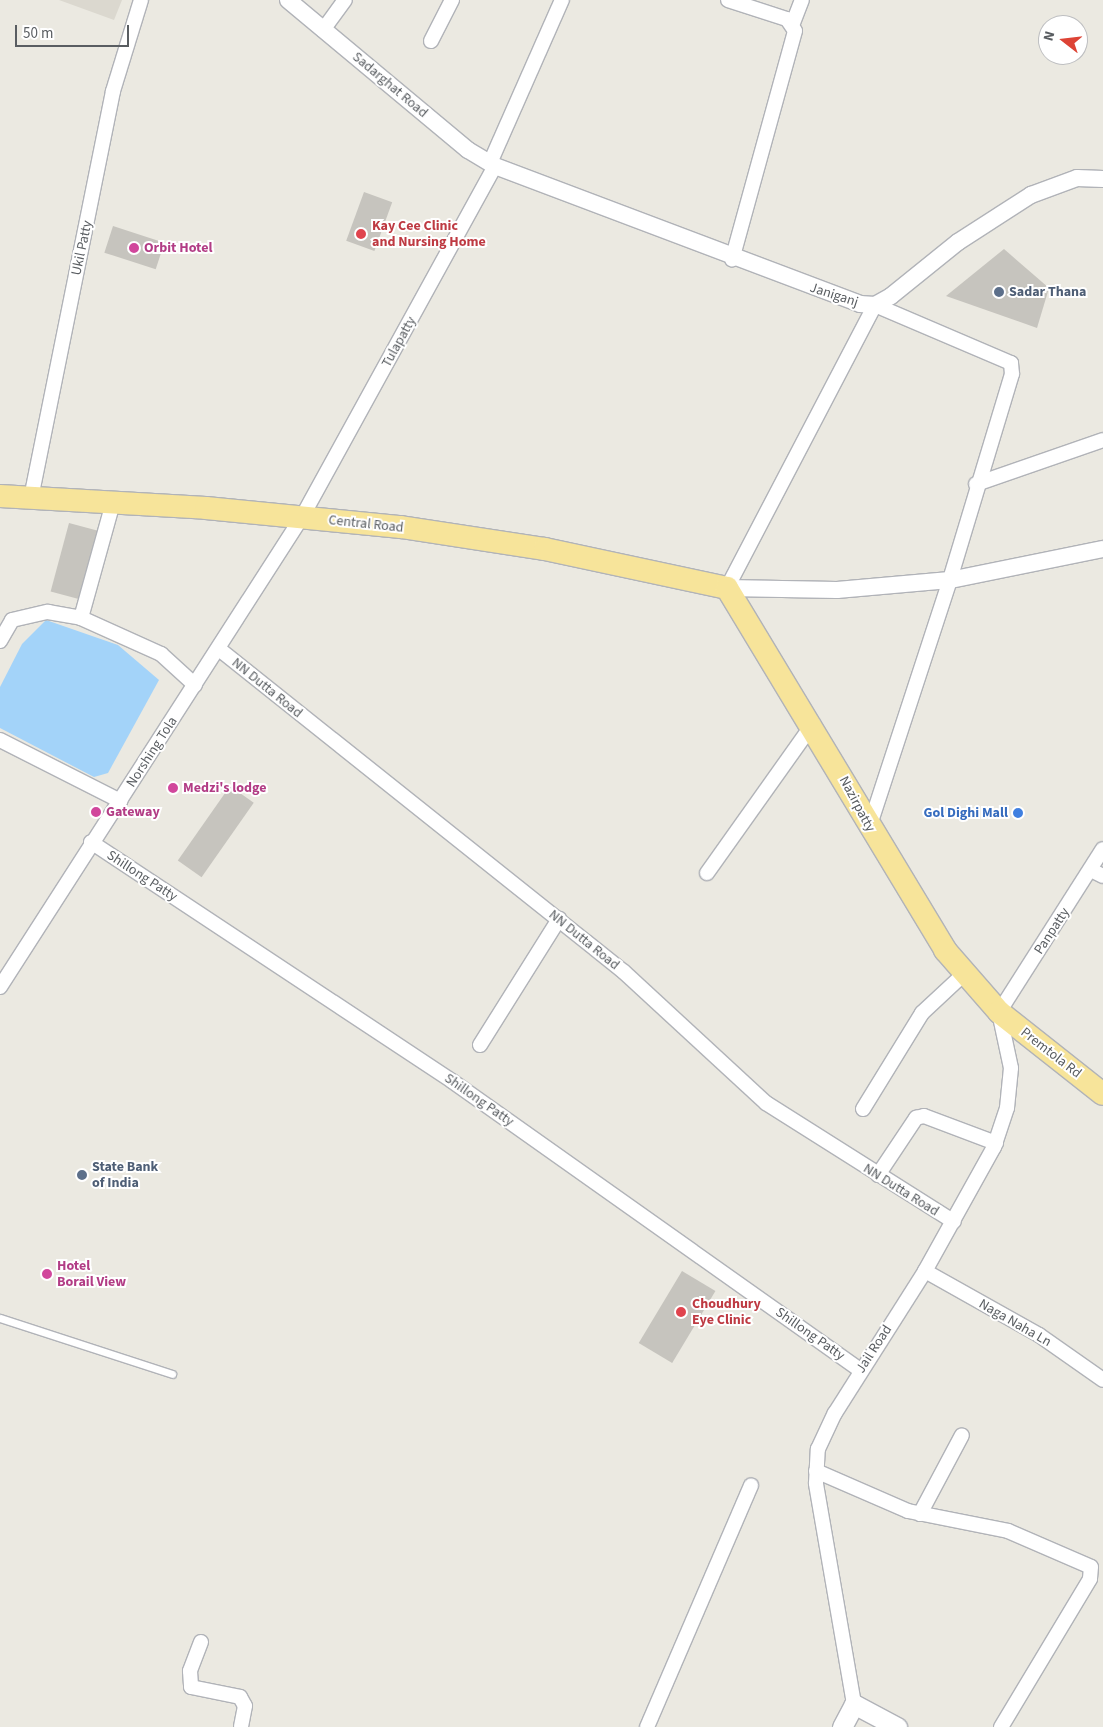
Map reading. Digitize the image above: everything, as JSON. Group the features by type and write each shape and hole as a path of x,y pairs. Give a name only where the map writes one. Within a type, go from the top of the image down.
{"highway":[{"name":"Central Road","path":"0,496 302,517 487,538 727,588"},
{"name":"Nazirpatty","path":"727,588 813,724 869,828 964,974 999,1012"},
{"name":"Premtola Rd","path":"999,1012 1103,1094"}],"main road":[{"path":"842,1727 854,1704 896,1727"}],"street":[{"name":"Ukil Patty","path":"32,498 110,106 141,0"},
{"name":"Sadarghat Road","path":"288,0 493,165"},
{"path":"323,30 345,0"},
{"path":"431,41 452,0"},
{"name":"Tulapatty","path":"302,517 493,165 562,0"},
{"path":"728,0 793,23"},
{"path":"732,259 794,38 793,23 802,0"},
{"name":"Janiganj","path":"493,165 732,259 848,301 875,305 727,588"},
{"path":"875,305 1031,195 1065,181 1103,180"},
{"path":"869,828 950,580 976,484 1012,374 1011,363 875,305"},
{"path":"976,484 1103,440"},
{"path":"80,618 113,503"},
{"name":"Norshing Tola","path":"0,987 91,842 120,802 302,517"},
{"path":"727,588 837,590 950,580 1103,549"},
{"path":"0,641 12,620 48,612 80,618 162,654 195,685"},
{"name":"NN Dutta Road","path":"219,649 559,919 664,1007 759,1098 954,1222"},
{"path":"707,873 813,724"},
{"path":"0,740 120,802"},
{"name":"Shillong Patty","path":"91,842 452,1081 860,1370"},
{"name":"Panpatty","path":"999,1012 1097,873 1103,849"},
{"path":"480,1045 559,919"},
{"path":"863,1109 922,1013 964,974"},
{"name":"Jail Road","path":"854,1704 816,1471 822,1437 860,1370 925,1272 996,1143 1007,1108 1011,1068 999,1012"},
{"path":"878,1175 916,1118 924,1116 996,1143"},
{"name":"Naga Naha Ln","path":"925,1272 1039,1335 1103,1380"},
{"path":"920,1514 962,1435"},
{"path":"816,1471 920,1514 1008,1531 1091,1567 1090,1579 1002,1727"},
{"path":"647,1727 751,1485"},
{"path":"201,1642 190,1670 191,1687 240,1696 245,1706 241,1727"}],"lane":[{"path":"0,1318 172,1374"}],"shaded area":[{"path":"59,0 122,0 114,20"}],"water":[{"path":"46,620 118,645 159,680 108,773 94,777 0,728 0,687 22,644"}],"building":[{"path":"364,192 392,202 374,251 346,241"},
{"name":"Orbit Hotel","path":"113,226 164,243 156,269 104,253"},
{"name":"Sadar Thana","path":"1004,249 1049,288 1037,328 946,296"},
{"path":"69,523 98,531 80,599 51,592"},
{"path":"230,786 254,803 202,877 178,861"},
{"path":"682,1271 715,1291 672,1363 639,1343"}],"place":[{"name":"Kay Cee Clinic and Nursing Home","path":"361,234"},
{"name":"Orbit Hotel","path":"134,248"},
{"name":"Sadar Thana","path":"999,292"},
{"name":"Medzi's lodge","path":"173,788"},
{"name":"Gateway","path":"96,812"},
{"name":"Gol Dighi Mall","path":"1018,813"},
{"name":"State Bank of India","path":"82,1175"},
{"name":"Hotel Borail View","path":"47,1274"},
{"name":"Choudhury Eye Clinic","path":"681,1312"}]}
